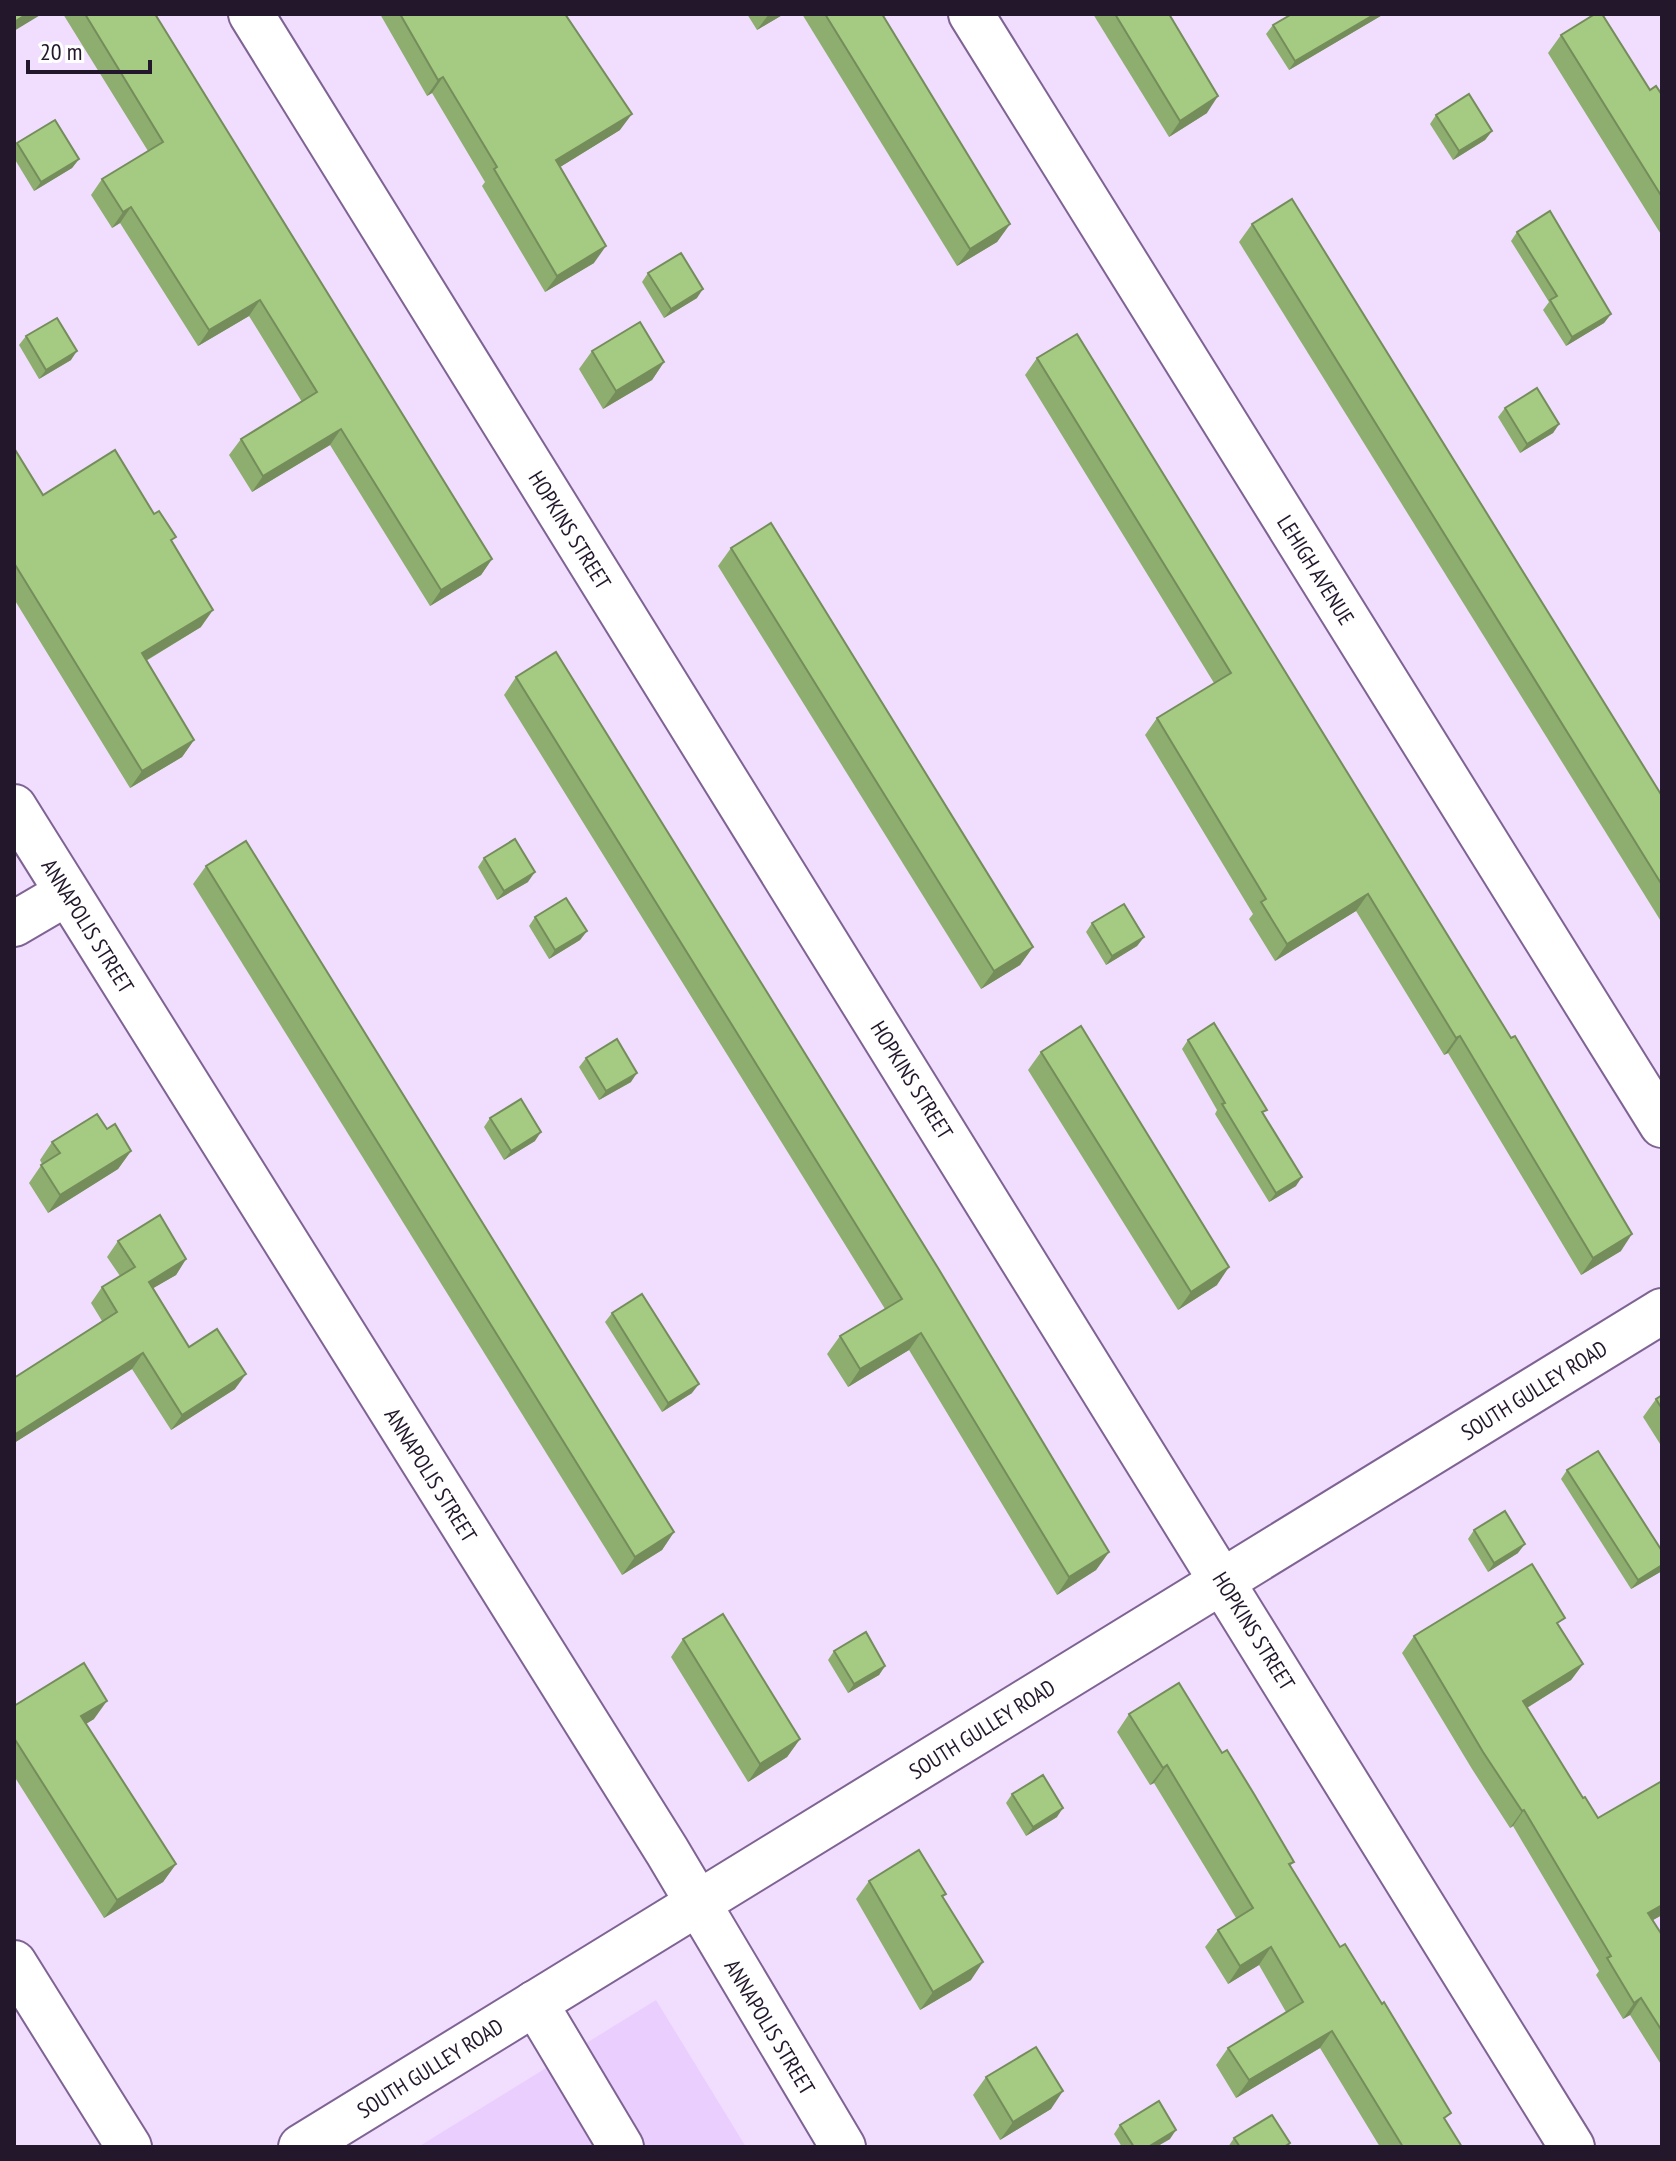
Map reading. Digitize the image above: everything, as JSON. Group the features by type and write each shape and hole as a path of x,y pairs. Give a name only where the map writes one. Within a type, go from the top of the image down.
{"street":[{"name":"HOPKINS STREET","path":"251,14 1572,2147"},
{"name":"LEHIGH AVENUE","path":"971,14 1662,1125"},
{"name":"ANNAPOLIS STREET","path":"14,807 698,1904 843,2147"},
{"path":"14,924 67,893"},
{"name":"SOUTH GULLEY ROAD","path":"301,2147 1662,1311"},
{"path":"14,1963 129,2147"},
{"path":"535,2003 621,2147"}],"shaded area":[{"path":"656,2000 746,2147 418,2147"}],"building":[{"path":"14,14 27,14 14,22"},
{"path":"85,14 155,14 492,559 441,590 341,429 263,476 241,439 317,392 260,300 209,330 131,207 123,212 102,179 163,142"},
{"path":"400,14 565,14 632,114 556,160 606,246 557,276 494,169 497,167 443,77 438,80"},
{"path":"825,14 882,14 1010,224 970,249"},
{"path":"1115,14 1169,14 1218,96 1180,121"},
{"path":"1292,14 1375,14 1295,61 1273,25"},
{"path":"1595,14 1602,14 1650,90 1656,86 1662,95 1662,197 1561,35"},
{"path":"1469,94 1492,131 1459,151 1436,115"},
{"path":"55,120 79,159 41,182 17,143"},
{"path":"1292,199 1662,796 1662,885 1252,224"},
{"path":"1550,211 1611,314 1572,337 1550,300 1557,296 1517,232"},
{"path":"681,253 703,289 671,309 648,273"},
{"path":"57,318 77,351 46,370 26,336"},
{"path":"640,322 664,362 616,391 592,351"},
{"path":"1077,334 1511,1038 1515,1036 1632,1234 1593,1258 1460,1036 1456,1038 1368,894 1287,944 1261,902 1266,899 1157,718 1231,673 1037,358"},
{"path":"1537,388 1559,424 1527,444 1505,408"},
{"path":"14,448 43,495 115,450 154,514 159,511 176,537 171,540 213,610 142,653 194,740 142,771 14,563"},
{"path":"771,523 1033,947 994,971 731,548"},
{"path":"556,652 938,1268 1109,1552 1069,1577 921,1333 860,1369 840,1336 902,1299 516,677"},
{"path":"515,839 535,872 504,891 484,858"},
{"path":"246,841 674,1532 635,1557 206,866"},
{"path":"566,898 587,931 555,950 535,917"},
{"path":"1124,904 1144,937 1112,956 1092,923"},
{"path":"1214,1023 1267,1110 1262,1112 1302,1177 1276,1193 1222,1104 1225,1103 1188,1040"},
{"path":"1081,1026 1229,1267 1191,1292 1041,1052"},
{"path":"617,1039 637,1073 606,1091 586,1058"},
{"path":"521,1099 541,1132 511,1151 490,1118"},
{"path":"97,1114 107,1129 115,1124 131,1151 60,1195 41,1165 60,1153 52,1142"},
{"path":"160,1215 186,1259 149,1282 189,1347 217,1329 246,1374 182,1415 143,1353 14,1435 14,1378 117,1312 102,1287 135,1267 118,1241"},
{"path":"642,1294 699,1384 668,1403 612,1313"},
{"path":"1662,1395 1662,1409 1656,1399"},
{"path":"1598,1451 1662,1551 1662,1565 1638,1580 1567,1470"},
{"path":"1505,1511 1525,1544 1494,1563 1474,1530"},
{"path":"1532,1564 1565,1618 1557,1623 1583,1664 1523,1701 1598,1818 1662,1781 1662,1905 1648,1913 1662,1935 1662,2031 1641,1998 1634,2003 1607,1958 1611,1956 1524,1810 1483,1752 1414,1636"},
{"path":"723,1614 800,1739 760,1764 683,1639"},
{"path":"866,1632 885,1666 854,1684 834,1651"},
{"path":"84,1663 107,1701 81,1716 176,1864 117,1900 14,1738 14,1706"},
{"path":"1179,1683 1222,1753 1227,1750 1254,1794 1294,1862 1289,1864 1340,1947 1345,1944 1382,2004 1384,2002 1451,2113 1444,2118 1462,2147 1403,2147 1332,2031 1249,2080 1228,2048 1303,2002 1271,1947 1240,1966 1218,1930 1253,1908 1167,1765 1163,1768 1129,1714"},
{"path":"1043,1775 1063,1808 1033,1827 1012,1794"},
{"path":"919,1850 946,1894 942,1896 983,1962 933,1992 869,1881"},
{"path":"1036,2047 1063,2091 1013,2122 986,2077"},
{"path":"1159,2101 1176,2130 1148,2147 1134,2147 1120,2125"},
{"path":"1272,2115 1290,2143 1284,2147 1240,2147 1234,2138"}]}
